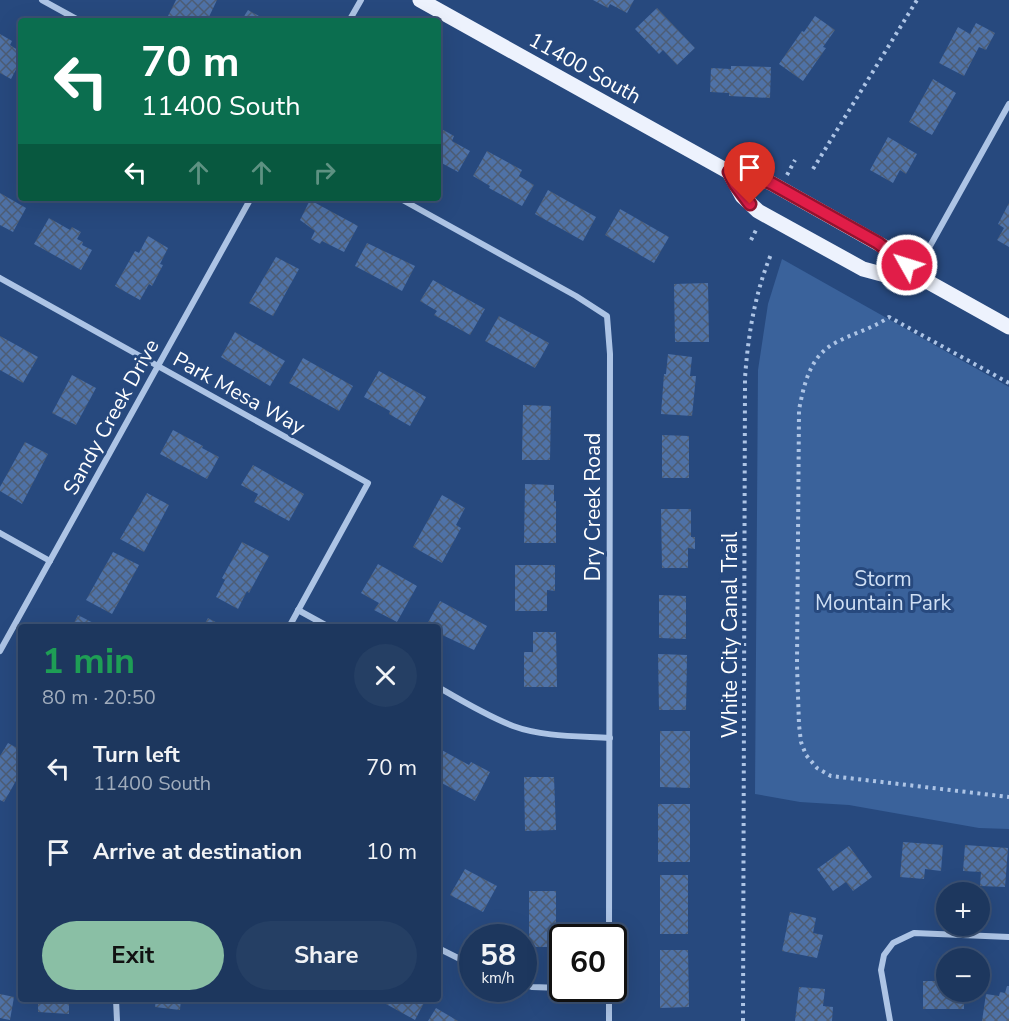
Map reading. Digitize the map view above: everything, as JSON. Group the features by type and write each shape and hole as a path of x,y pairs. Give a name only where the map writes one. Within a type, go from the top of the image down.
{"main road":[{"name":"11400 South","path":"420,0 729,172 761,179 816,208 888,249 898,256 914,274 1009,327"},
{"path":"729,172 742,196 758,211 854,264 876,274 889,276 914,274"}],"street":[{"path":"42,0 75,18"},
{"path":"351,18 361,0"},
{"path":"914,274 1009,104"},
{"name":"Sandy Creek Drive","path":"0,651 249,201"},
{"name":"Dry Creek Road","path":"404,201 592,305 607,316 610,354 609,924"},
{"name":"Park Mesa Way","path":"0,278 368,483 298,610"},
{"path":"0,533 50,561"},
{"path":"291,624 298,610 324,624"},
{"path":"441,689 514,726 548,734 610,738"},
{"path":"890,1021 881,970 884,955 893,944 914,933 1009,937"},
{"path":"441,950 459,958"},
{"path":"116,1002 117,1021"},
{"path":"609,1002 609,1021"}],"path":[{"path":"813,169 917,0"},
{"name":"White City Canal Trail","path":"743,1021 746,378 747,352 754,309 772,252"},
{"path":"1009,383 889,316 877,326 835,343 815,359 803,391 799,410 796,665 801,742 806,755 817,768 831,776 1009,797"}],"green space":[{"name":"Storm Mountain Park","path":"782,259 1009,387 1009,829 979,828 849,805 800,802 755,794 758,370 768,304"}],"building":[{"path":"176,0 217,0 208,18 168,16"},
{"path":"593,0 634,0 627,13 610,4 608,8"},
{"path":"657,8 695,48 677,65 663,50 659,54 635,29"},
{"path":"248,10 263,18 243,18"},
{"path":"815,16 835,30 823,47 826,48 803,81 779,64"},
{"path":"976,23 995,33 986,50 979,47 964,76 939,63 958,27 970,34"},
{"path":"0,34 12,41 10,45 18,50 18,66 11,79 0,73"},
{"path":"731,66 771,67 770,98 729,96 729,93 710,92 711,68 731,69"},
{"path":"933,79 956,93 932,135 909,122"},
{"path":"441,129 454,136 452,141 470,151 458,172 441,163"},
{"path":"888,137 917,154 906,174 900,170 893,183 870,170"},
{"path":"487,151 522,170 519,176 534,185 522,206 489,188 490,186 473,176"},
{"path":"548,190 596,217 583,241 535,214"},
{"path":"0,193 26,208 13,232 0,225"},
{"path":"310,201 312,201 358,226 344,252 322,241 320,244 311,239 315,231 300,220"},
{"path":"1009,203 1009,247 997,240 1004,228 998,224"},
{"path":"620,209 669,237 654,263 605,235"},
{"path":"49,218 70,230 72,227 81,232 77,239 83,242 82,245 92,250 81,270 34,244"},
{"path":"148,236 168,248 160,264 163,265 152,286 149,284 140,300 115,286 135,251 139,253"},
{"path":"367,243 415,266 402,291 355,266"},
{"path":"276,257 299,269 273,316 249,303"},
{"path":"433,280 485,309 470,335 434,315 437,311 420,301"},
{"path":"708,283 709,342 675,342 674,284"},
{"path":"499,316 549,343 535,368 485,341"},
{"path":"235,332 285,361 270,386 221,357"},
{"path":"0,336 38,357 23,383 0,370"},
{"path":"668,354 692,357 690,376 696,376 692,416 661,414"},
{"path":"303,358 353,386 339,411 289,383"},
{"path":"379,371 426,397 410,426 389,414 390,411 364,397"},
{"path":"72,375 96,388 76,425 52,413"},
{"path":"523,405 551,406 550,460 522,460"},
{"path":"173,430 219,457 207,479 160,454"},
{"path":"662,435 689,436 689,478 662,478"},
{"path":"25,442 48,454 22,504 0,491 0,487"},
{"path":"253,465 304,494 289,521 254,502 258,494 241,485"},
{"path":"525,484 554,485 556,543 524,543"},
{"path":"147,493 169,505 144,552 120,539"},
{"path":"442,495 465,508 456,525 461,528 442,563 413,547"},
{"path":"661,509 691,509 691,537 695,537 695,549 688,548 688,568 662,568"},
{"path":"242,542 269,556 238,609 216,597 225,580 222,578"},
{"path":"113,552 139,565 112,614 86,600"},
{"path":"378,564 417,586 397,622 374,610 379,603 361,593"},
{"path":"515,565 555,565 555,591 547,590 547,611 515,611"},
{"path":"659,595 686,596 686,639 659,638"},
{"path":"440,601 487,626 474,650 441,634 441,624 427,624"},
{"path":"78,615 95,624 74,624"},
{"path":"208,618 219,624 205,624"},
{"path":"533,632 556,632 557,687 524,687 524,652 533,652"},
{"path":"658,654 687,655 686,710 659,710"},
{"path":"660,731 690,731 690,788 660,787"},
{"path":"8,743 18,748 18,777 4,802 0,800 0,756"},
{"path":"441,750 469,765 471,762 490,772 475,801 441,783"},
{"path":"524,777 554,777 556,830 525,831"},
{"path":"658,804 690,804 690,862 658,862"},
{"path":"903,842 943,845 941,871 925,869 924,879 900,877"},
{"path":"965,845 1008,848 1005,887 990,886 990,882 980,882 981,872 963,871"},
{"path":"849,846 872,877 853,891 846,882 833,891 817,869"},
{"path":"465,869 497,886 483,912 450,895"},
{"path":"660,875 688,875 688,934 660,934"},
{"path":"529,891 556,891 556,924 549,924 549,947 537,947 537,924 529,924"},
{"path":"790,912 816,918 813,933 823,935 817,958 782,951"},
{"path":"660,950 688,950 689,1007 660,1008"},
{"path":"923,981 936,981 936,1002 964,1002 964,1009 923,1009"},
{"path":"1009,986 1009,1021 982,1021 985,1002 990,1002 990,995 999,996 1000,992 1005,993"},
{"path":"799,987 825,989 823,1006 833,1007 832,1021 795,1021"},
{"path":"0,994 14,997 10,1020 0,1018"},
{"path":"38,1002 69,1002 69,1014 38,1012"},
{"path":"156,1002 181,1002 180,1010 155,1007"},
{"path":"382,1002 424,1002 415,1020"},
{"path":"436,1008 458,1021 428,1021"}],"route":[{"path":"750,204 742,196 729,172 751,175 771,183 888,249 907,265"}]}
